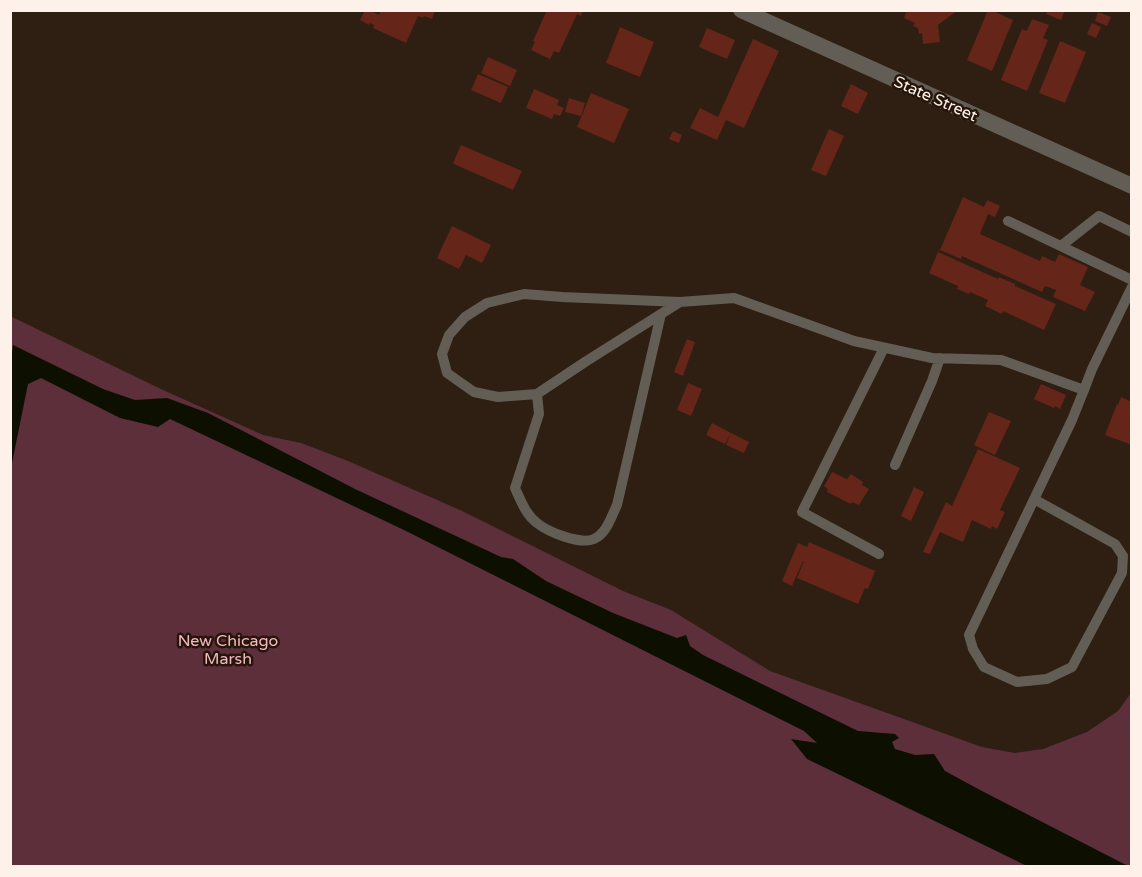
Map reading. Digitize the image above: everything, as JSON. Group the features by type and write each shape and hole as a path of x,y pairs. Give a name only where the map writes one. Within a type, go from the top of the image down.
{"street":[{"name":"State Street","path":"741,10 1131,186"}],"lane":[{"path":"1061,246 1099,216 1131,232"},
{"path":"1008,221 1131,280"},
{"path":"1034,499 1115,544 1123,556 1122,573 1072,667 1047,679 1017,682 984,667 973,649 969,635 1034,499 1072,420 1092,369 1131,287"},
{"path":"680,302 537,394 498,397 474,392 447,373 442,354 449,335 465,317 487,303 524,294 680,302 734,298 854,341 940,358 1001,360 1084,390"},
{"path":"537,394 539,414 515,488 524,508 537,524 574,540 593,540 606,529 617,505 661,315"},
{"path":"879,554 802,512 884,348"},
{"path":"895,465 940,358"}],"green space":[{"name":"New Chicago Marsh","path":"10,316 163,390 263,435 301,443 460,510 623,591 671,610 770,671 982,747 1015,753 1043,749 1087,732 1118,711 1131,693 1131,866 11,866"}],"shaded area":[{"path":"13,345 103,389 135,400 167,398 208,413 355,489 501,557 513,559 546,581 613,613 677,638 686,635 690,646 703,655 858,731 895,734 899,738 892,742 895,749 915,755 934,754 945,771 1128,866 1027,866 807,759 791,739 817,743 804,731 404,530 170,419 158,427 120,418 41,378 28,384 11,468 10,369"}],"building":[{"path":"365,10 379,15 381,10 435,10 432,19 418,16 406,43 360,20"},
{"path":"547,10 583,10 581,16 577,14 559,53 554,51 550,59 531,50"},
{"path":"907,10 958,10 938,25 940,42 923,44 922,33 919,34 918,28 913,26 915,23 904,18"},
{"path":"988,10 1013,20 992,71 967,60"},
{"path":"1048,10 1065,10 1061,20 1046,14"},
{"path":"1098,12 1111,17 1107,26 1095,21"},
{"path":"1032,19 1049,25 1043,38 1048,40 1027,91 1001,80 1022,29 1027,31"},
{"path":"1092,23 1101,27 1096,38 1087,34"},
{"path":"620,27 654,42 640,77 606,63"},
{"path":"707,28 735,40 727,59 699,47"},
{"path":"753,39 779,51 744,128 726,120 717,140 690,128 700,108 718,117"},
{"path":"1060,41 1086,52 1065,103 1039,93"},
{"path":"488,57 517,70 510,86 481,73"},
{"path":"478,74 508,87 501,103 471,90"},
{"path":"851,84 868,93 858,114 841,106"},
{"path":"534,89 559,100 557,105 564,108 560,116 554,114 552,119 526,108"},
{"path":"591,93 629,109 614,143 577,127"},
{"path":"569,98 585,103 581,116 565,112"},
{"path":"829,129 844,136 826,176 811,170"},
{"path":"673,131 682,135 679,143 669,139"},
{"path":"461,145 522,171 513,190 454,164"},
{"path":"963,197 984,207 987,200 1000,206 995,217 988,214 980,234 1040,261 1042,256 1055,262 1059,254 1088,267 1080,285 1095,292 1085,311 1053,297 1056,290 1045,286 1042,292 962,256 961,259 940,250"},
{"path":"452,226 491,245 482,263 466,255 459,269 437,258"},
{"path":"938,252 1056,304 1044,330 1003,311 1002,314 985,306 988,300 957,289 958,286 929,273"},
{"path":"687,339 695,342 683,376 674,372"},
{"path":"688,383 702,389 691,416 677,410"},
{"path":"1041,384 1066,395 1060,409 1034,399"},
{"path":"1121,397 1132,402 1132,445 1105,435"},
{"path":"989,412 1011,421 995,455 974,445"},
{"path":"712,423 731,433 725,444 706,435"},
{"path":"731,433 749,442 744,453 726,445"},
{"path":"978,449 1020,468 1000,510 1005,512 997,529 992,526 991,529 972,520 963,542 940,532 930,554 923,552 946,502 952,506"},
{"path":"832,472 847,479 851,474 869,489 859,505 852,502 851,504 827,492 828,489 824,486"},
{"path":"914,487 924,492 911,521 901,516"},
{"path":"809,542 875,571 868,589 865,588 858,604 797,578 804,561 792,586 782,581 798,543 807,547"}]}
